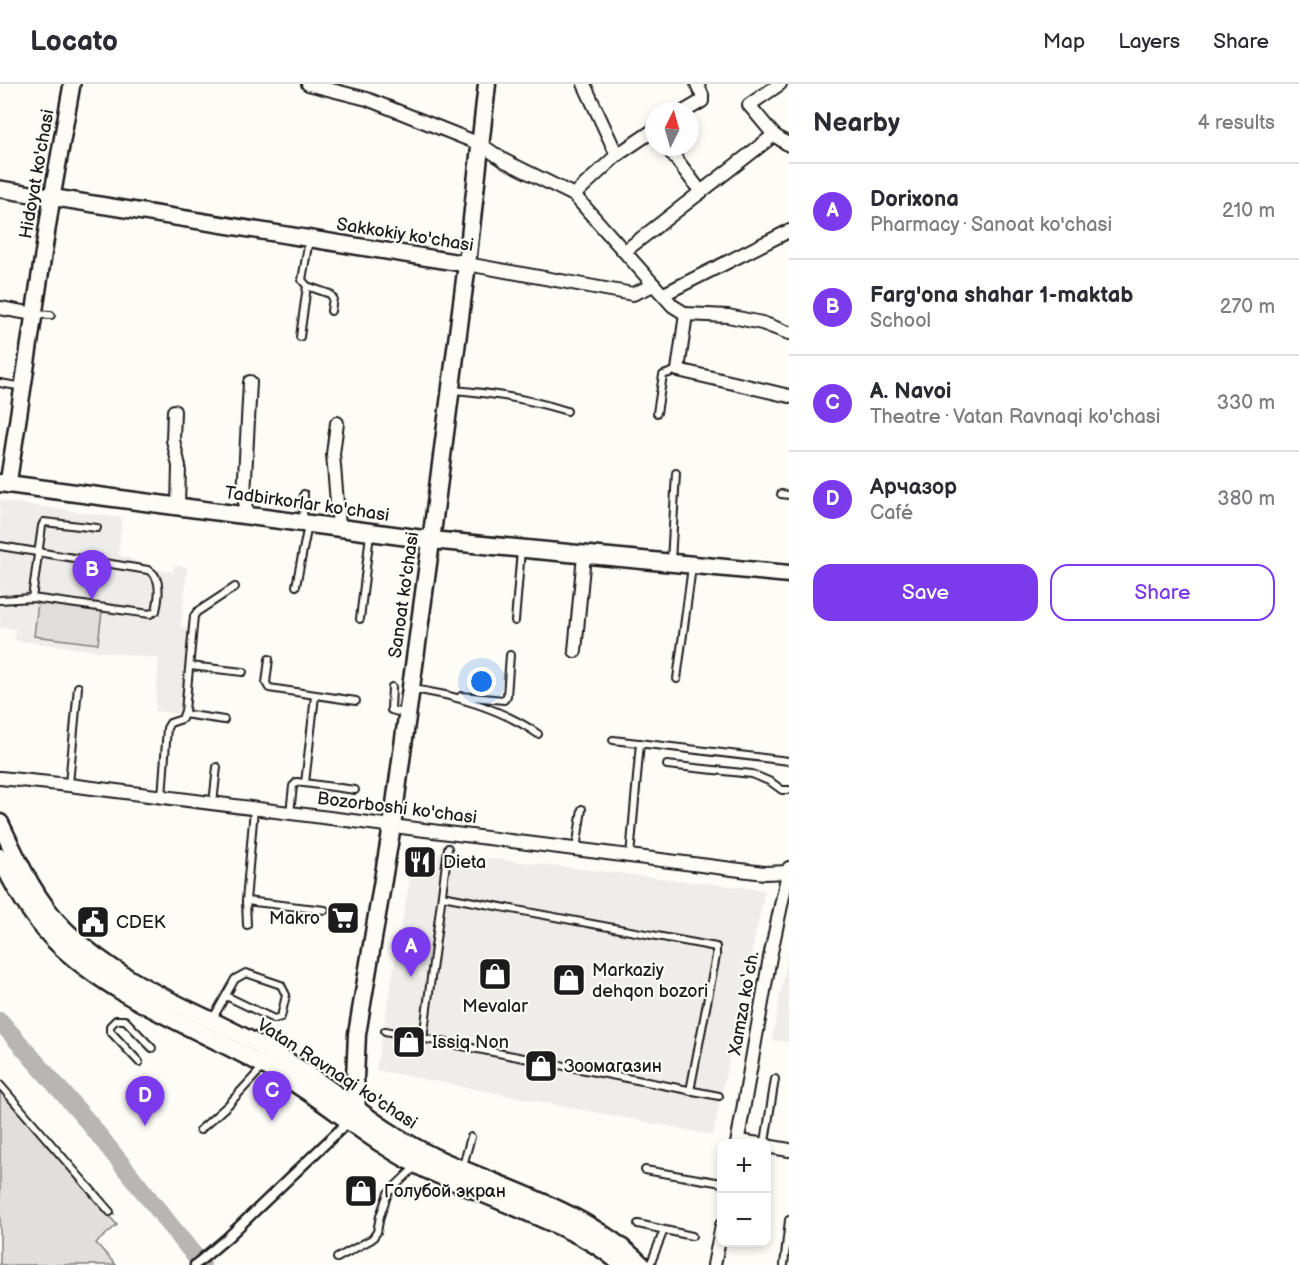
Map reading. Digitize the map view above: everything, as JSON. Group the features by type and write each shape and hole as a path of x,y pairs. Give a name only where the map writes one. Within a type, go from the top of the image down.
{"main road":[{"name":"Sanoat ko'chasi","path":"353,1115 357,1034 392,826 411,689 467,264 487,84"},
{"name":"Tadbirkorlar ko'chasi","path":"4,484 431,540 789,574"},
{"name":"Vatan Ravnaqi ko'chasi","path":"0,823 22,871 39,898 65,930 89,951 124,975 280,1056 353,1115 385,1148 418,1165 564,1228 593,1243 612,1262"},
{"name":"Vatan Ravnaqi ko'chasi","path":"0,857 27,906 54,940 80,963 125,992 265,1065 306,1091 392,1136 570,1215 600,1231 642,1265"}],"street":[{"name":"Hidoyat ko'chasi","path":"4,484 23,387 72,84"},
{"path":"308,84 367,99 480,144 505,161 574,195 673,306 686,314 728,316 762,323 789,333"},
{"path":"363,84 367,99"},
{"path":"584,84 617,155"},
{"path":"696,84 702,95 702,101 699,103"},
{"path":"780,84 749,105 774,135 789,145"},
{"path":"625,251 774,135"},
{"path":"574,195 617,155 645,136"},
{"path":"674,156 701,192"},
{"name":"Sakkokiy ko'chasi","path":"0,189 467,264 633,294 654,285"},
{"path":"664,294 789,231"},
{"path":"0,308 34,314"},
{"path":"686,314 678,370 789,396"},
{"path":"247,515 244,496 250,382"},
{"path":"174,411 173,440 179,466 178,506"},
{"path":"337,423 333,454 339,527"},
{"path":"575,651 584,555"},
{"name":"Bozorboshi ko'chasi","path":"0,778 764,873 789,870"},
{"name":"Xamza ko‘ch.","path":"740,1139 770,957 789,870"},
{"path":"195,1265 353,1115"},
{"path":"771,1145 789,1147"},
{"path":"714,1265 718,1247"}],"lane":[{"path":"309,239 302,280 307,286 330,294 333,298 331,311"},
{"path":"300,337 307,286"},
{"path":"34,314 51,315"},
{"path":"657,413 663,375 678,370"},
{"path":"0,383 23,387"},
{"path":"451,390 507,396 567,411"},
{"path":"671,563 676,473"},
{"path":"296,586 306,523 304,494"},
{"path":"781,494 789,495"},
{"path":"32,598 44,522 97,528"},
{"path":"360,619 370,532"},
{"path":"0,546 154,573 158,579 158,604 156,611 150,614 32,598 0,600"},
{"path":"515,621 522,549"},
{"path":"677,680 692,565"},
{"path":"162,797 167,728 170,723 182,719 184,714 195,616 235,587"},
{"path":"411,689 454,696 504,700 507,696 510,655"},
{"path":"269,659 266,683 269,688 356,701"},
{"path":"190,666 243,672"},
{"path":"69,785 78,687"},
{"path":"392,687 391,710 407,714"},
{"path":"305,783 315,696"},
{"path":"454,696 518,720 538,734"},
{"path":"184,714 224,720"},
{"path":"613,740 789,761"},
{"path":"630,856 640,743"},
{"path":"668,765 752,774 771,782 782,790 789,790"},
{"path":"213,803 217,767"},
{"path":"290,813 294,783 356,790"},
{"path":"247,925 246,901 254,808"},
{"path":"576,849 582,809"},
{"path":"423,1039 448,848"},
{"path":"442,896 716,947 690,1091"},
{"path":"246,901 325,910"},
{"path":"212,1021 226,996 235,980 246,973 280,985 286,995 281,1017 274,1019 226,996"},
{"path":"138,1062 110,1031 111,1023 116,1020 125,1020 152,1048"},
{"path":"385,1031 719,1096"},
{"path":"200,1130 228,1106 265,1065"},
{"path":"767,1139 775,1079"},
{"path":"0,1086 110,1212"},
{"path":"462,1169 471,1137"},
{"path":"337,1258 372,1239 377,1232 388,1193 418,1165"},
{"path":"645,1170 717,1182"},
{"path":"784,1265 789,1220"},
{"path":"638,1224 692,1236"},
{"path":"651,1265 664,1230"}],"shaded area":[{"path":"0,501 122,518 118,554 156,569 173,572 174,565 187,567 181,627 189,628 180,714 155,711 159,659 14,640 16,629 0,627"},
{"path":"38,603 102,611 98,644 34,636"},
{"name":"Markaziy dehqon bozori","path":"415,850 765,890 713,1135 376,1070"},
{"path":"789,948 789,1042 772,1040"},
{"path":"0,1086 117,1225 96,1243 116,1265 0,1265"}],"waterway":[{"path":"0,1021 89,1123 202,1265"}],"place":[{"name":"Farg'ona shahar 1-maktab","path":"92,600"},
{"name":"Dieta","path":"420,862"},
{"name":"Makro","path":"343,918"},
{"name":"CDEK","path":"93,922"},
{"name":"Mevalar","path":"495,974"},
{"name":"Dorixona","path":"411,977"},
{"name":"Markaziy dehqon bozori","path":"569,980"},
{"name":"Issiq Non","path":"409,1042"},
{"name":"Зоомагазин","path":"541,1066"},
{"name":"A. Navoi","path":"272,1121"},
{"name":"Арчазор","path":"145,1126"},
{"name":"Голубой экран","path":"361,1191"}]}
